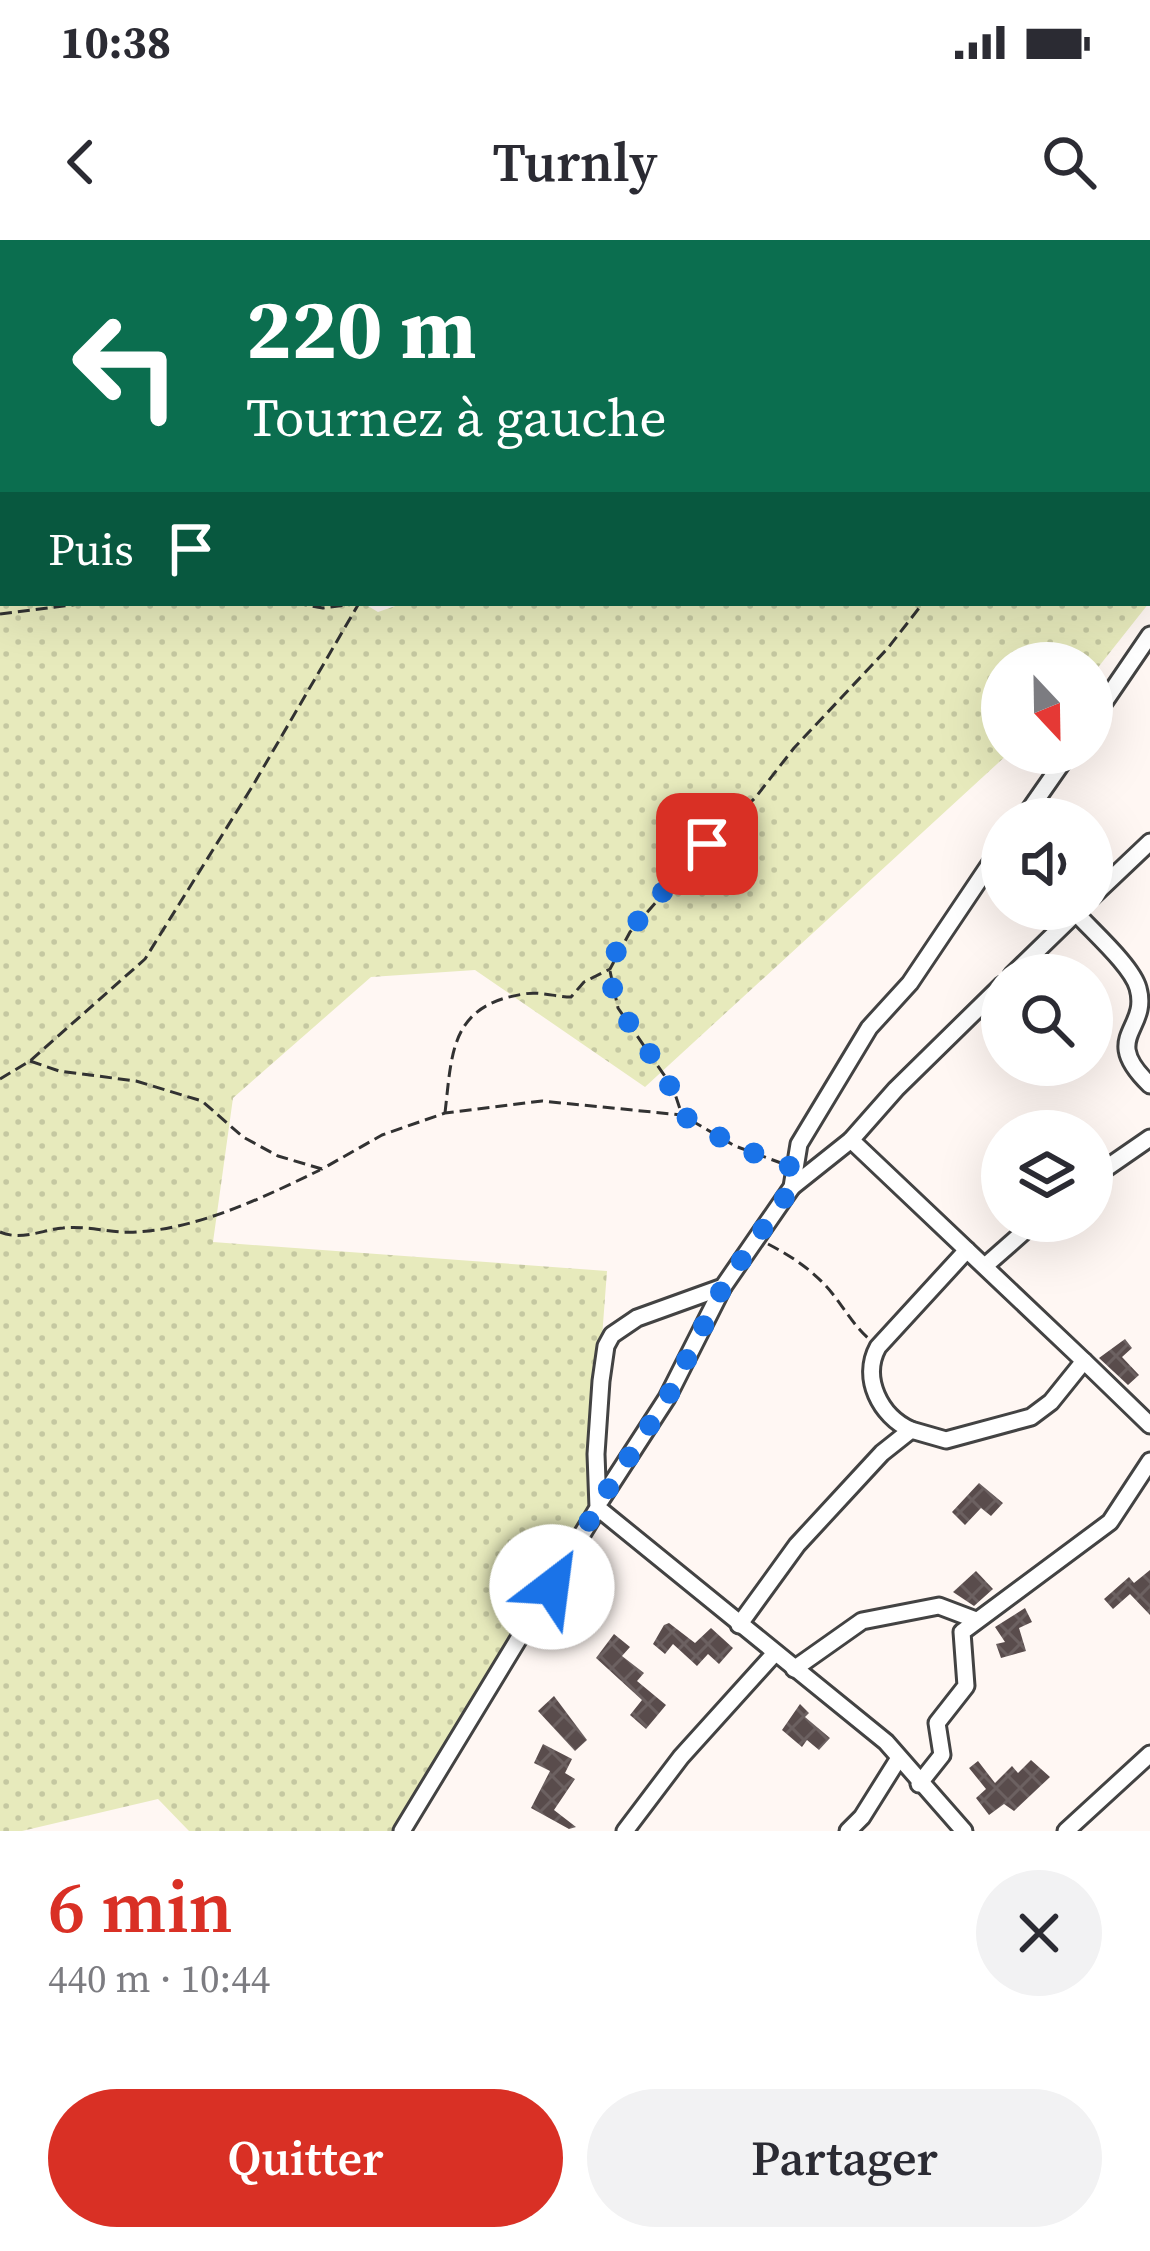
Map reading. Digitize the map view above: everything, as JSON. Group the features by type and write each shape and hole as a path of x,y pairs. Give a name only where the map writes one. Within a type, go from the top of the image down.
{"street":[{"path":"1113,689 1150,635"},
{"path":"1113,878 1150,842"},
{"path":"792,1187 799,1144 869,1028 910,983 981,877"},
{"path":"1034,954 1058,930"},
{"path":"1093,930 1134,980 1139,1005 1126,1039 1127,1054 1150,1085"},
{"path":"402,1831 667,1399 723,1287 756,1237 792,1187 851,1140 981,1006"},
{"path":"1113,1164 1150,1138"},
{"path":"851,1140 1150,1425"},
{"path":"986,1265 1012,1242"},
{"path":"967,1250 878,1347 869,1371 886,1415 910,1430 946,1440 1031,1417 1051,1402 1084,1361"},
{"path":"723,1287 637,1318 612,1335 603,1364 596,1454 600,1504 886,1742 964,1831"},
{"path":"739,1624 797,1545 882,1453 910,1430"},
{"path":"919,1784 942,1755 938,1723 966,1686 960,1637 976,1620 1110,1522 1150,1461"},
{"path":"794,1669 862,1622 939,1606 976,1620"},
{"path":"625,1831 681,1757 775,1653"},
{"path":"1066,1831 1150,1754"},
{"path":"848,1831 899,1758"}],"path":[{"path":"0,614 64,606"},
{"path":"311,606 342,606"},
{"path":"0,1079 124,982 153,949 360,606"},
{"path":"445,1113 454,1043 467,1020 501,1000 527,993 571,997 584,982 610,969 630,932 707,844 755,798 920,606"},
{"path":"610,969 618,1008 673,1088 682,1115"},
{"path":"29,1060 59,1071 136,1081 202,1100 243,1137 278,1156 322,1169"},
{"path":"0,1232 24,1236 76,1227 141,1232 227,1210 322,1169 382,1135 445,1113 542,1101 682,1115 735,1146 794,1168"},
{"path":"756,1237 796,1259 828,1287 851,1323 878,1347"}],"green space":[{"path":"0,606 368,606 378,612 395,606 1147,606 1113,648 1113,642 981,642 981,774 986,774 645,1087 475,970 371,977 233,1098 213,1242 607,1271 589,1510 396,1831 189,1831 158,1799 22,1831 0,1831"}],"building":[{"path":"1125,1339 1132,1348 1122,1357 1139,1375 1128,1385 1099,1358"},
{"path":"979,1483 1003,1503 991,1516 981,1508 965,1525 952,1512"},
{"path":"1150,1570 1150,1615 1130,1594 1113,1609 1104,1599 1129,1577 1134,1583"},
{"path":"976,1571 993,1589 974,1606 953,1592"},
{"path":"1025,1608 1032,1622 1019,1628 1026,1651 1001,1658 996,1644 1005,1642 995,1627"},
{"path":"669,1623 695,1643 711,1628 733,1648 719,1664 708,1654 697,1666 673,1644 665,1654 653,1644"},
{"path":"614,1634 630,1647 622,1656 644,1673 637,1681 666,1705 646,1729 630,1715 642,1700 596,1658"},
{"path":"554,1696 587,1740 575,1751 538,1711"},
{"path":"800,1704 809,1713 805,1717 830,1738 819,1750 807,1740 802,1747 782,1730"},
{"path":"543,1744 572,1759 565,1773 575,1779 554,1810 576,1827 569,1829 531,1808 550,1771 534,1763"},
{"path":"1031,1760 1050,1777 1014,1811 1004,1804 989,1815 976,1798 986,1789 969,1768 978,1761 995,1783 1012,1766 1018,1773"}],"route":[{"path":"552,1587 667,1399 723,1287 792,1187 794,1168 735,1146 682,1115 673,1088 618,1008 610,969 616,953 707,844"}]}
